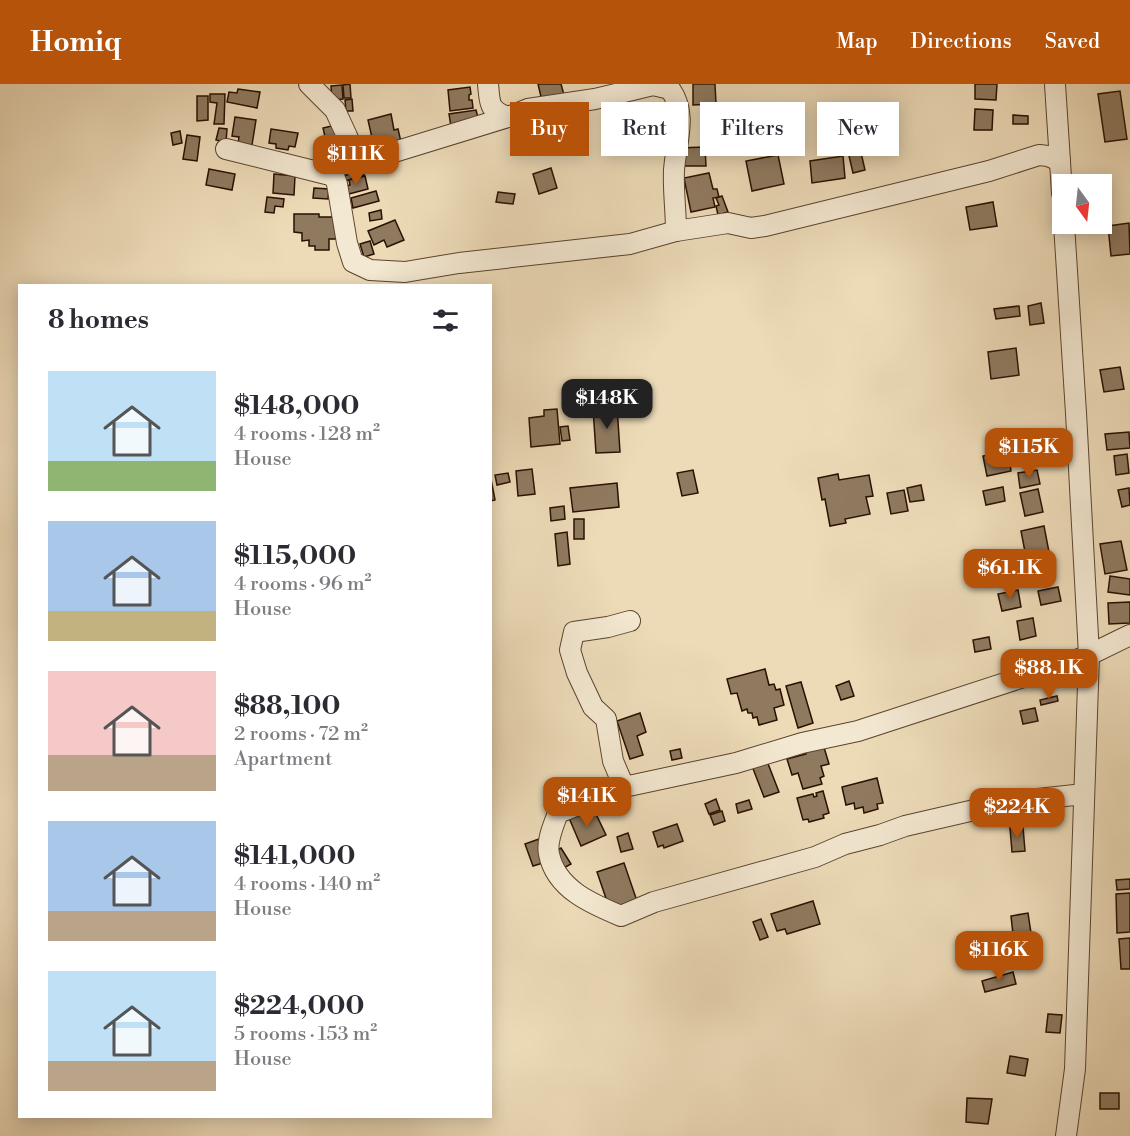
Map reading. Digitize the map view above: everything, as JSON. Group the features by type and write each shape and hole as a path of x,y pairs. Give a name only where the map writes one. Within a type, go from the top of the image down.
{"street":[{"path":"309,84 335,110 355,157 378,157 528,109 595,99 653,85 670,89 677,98 681,119 674,170 676,231"},
{"path":"488,84 490,105 497,113 508,117"},
{"path":"1055,84 1061,174"},
{"path":"226,149 334,176 338,184 347,243 353,262 370,270 405,272 459,262 630,244 676,231 728,223 751,228 765,226 989,171 1039,155 1060,161"},
{"path":"1065,234 1077,413 1088,656 1075,1069 1066,1136"},
{"path":"624,787 614,761 606,719 593,707 577,673 570,650 574,632 630,621"},
{"path":"1084,794 1009,802 905,826 845,844 815,857 654,902 621,916 587,902 559,878 548,852 551,830 558,813 624,787 736,764 802,743 858,731 1088,656 1130,635"}],"building":[{"path":"350,84 351,98 344,98 343,85"},
{"path":"538,84 561,84 564,95 542,101"},
{"path":"693,84 715,84 716,102 700,102 700,105 693,105"},
{"path":"975,84 997,84 996,100 975,99"},
{"path":"342,85 343,99 332,100 331,86"},
{"path":"470,87 469,100 472,100 473,108 450,111 448,90"},
{"path":"238,89 260,92 257,108 227,102 229,92 237,93"},
{"path":"1120,91 1127,139 1105,142 1098,94"},
{"path":"210,94 225,94 224,124 214,124 217,103 210,102"},
{"path":"197,96 208,96 208,120 197,121"},
{"path":"352,99 353,111 346,111 345,100"},
{"path":"975,109 993,110 992,130 974,130"},
{"path":"476,110 479,122 451,127 449,114"},
{"path":"391,114 394,130 398,129 401,142 379,147 378,141 373,142 368,120"},
{"path":"1013,115 1028,116 1028,124 1013,124"},
{"path":"235,117 256,120 252,145 238,143 239,137 232,136"},
{"path":"336,125 339,139 326,141 323,128"},
{"path":"219,128 227,129 226,142 216,140"},
{"path":"271,129 298,133 295,147 289,146 288,150 276,148 276,144 269,143"},
{"path":"180,131 182,143 173,145 171,133"},
{"path":"187,135 200,137 197,161 183,159"},
{"path":"700,147 700,156 705,156 706,166 679,166 678,156 688,156 688,148"},
{"path":"778,156 784,184 752,191 746,161"},
{"path":"843,156 845,178 812,183 810,161"},
{"path":"849,156 862,156 865,170 853,173"},
{"path":"363,168 364,175 342,182 341,177 347,175 346,173"},
{"path":"551,168 557,188 539,194 533,174"},
{"path":"209,169 235,174 232,190 206,185"},
{"path":"709,173 713,189 717,189 719,197 713,198 715,207 691,212 684,178"},
{"path":"274,174 295,176 294,195 273,193"},
{"path":"365,176 368,189 345,195 343,187 350,185 349,180"},
{"path":"314,188 329,189 328,199 313,198"},
{"path":"376,191 379,201 353,208 351,198"},
{"path":"498,192 515,194 513,204 496,202"},
{"path":"722,196 728,212 718,215 716,206 719,205 716,198"},
{"path":"267,197 284,199 283,207 275,206 274,213 265,212"},
{"path":"993,202 997,226 970,230 966,207"},
{"path":"381,210 382,219 370,221 369,213"},
{"path":"294,214 338,217 337,239 329,239 329,250 315,250 315,246 309,246 309,240 302,241 302,233 294,232"},
{"path":"395,220 404,240 387,247 384,240 374,245 368,231"},
{"path":"1129,223 1130,254 1111,256 1109,234 1112,234 1112,225"},
{"path":"370,241 374,254 364,257 360,244"},
{"path":"1041,303 1044,323 1030,325 1028,306"},
{"path":"1019,306 1020,316 996,319 994,309"},
{"path":"1016,348 1019,375 991,379 988,352"},
{"path":"1120,367 1124,389 1104,392 1100,370"},
{"path":"617,406 620,452 596,453 593,408"},
{"path":"557,409 560,444 531,447 529,418 544,416 544,410"},
{"path":"568,426 570,440 562,441 560,427"},
{"path":"1129,432 1130,448 1107,450 1105,434"},
{"path":"1008,451 1011,471 987,476 983,456"},
{"path":"1127,454 1129,473 1116,475 1114,456"},
{"path":"532,469 535,494 518,496 516,471"},
{"path":"693,470 698,493 682,496 677,473"},
{"path":"1037,470 1040,484 1020,488 1018,473"},
{"path":"508,473 510,482 497,485 495,475"},
{"path":"838,474 839,480 869,475 873,496 866,497 870,514 845,519 846,523 830,526 818,478"},
{"path":"617,483 619,507 573,512 570,488"},
{"path":"492,484 495,500 492,501"},
{"path":"921,485 924,500 910,502 907,488"},
{"path":"1003,487 1005,501 986,505 983,491"},
{"path":"1129,488 1130,505 1122,507 1118,490"},
{"path":"1038,489 1043,512 1025,516 1020,493"},
{"path":"904,490 908,511 891,514 887,493"},
{"path":"564,506 565,519 551,521 550,508"},
{"path":"574,519 584,519 584,539 574,539"},
{"path":"1044,526 1049,552 1026,557 1021,531"},
{"path":"567,532 570,564 558,566 555,534"},
{"path":"1121,541 1127,570 1105,574 1100,544"},
{"path":"1110,576 1130,579 1130,595 1108,592"},
{"path":"1058,587 1061,601 1041,605 1038,591"},
{"path":"1018,590 1021,607 1002,611 998,594"},
{"path":"1130,602 1130,623 1109,624 1108,603"},
{"path":"1033,618 1036,636 1020,640 1017,621"},
{"path":"989,637 991,649 975,652 973,640"},
{"path":"765,669 769,685 774,684 776,690 780,689 784,705 774,708 777,720 759,725 757,717 753,718 752,713 748,713 747,709 742,711 737,693 731,694 727,679"},
{"path":"849,681 854,696 841,700 836,686"},
{"path":"801,682 813,723 798,728 786,686"},
{"path":"1057,696 1058,701 1041,705 1040,700"},
{"path":"1035,708 1038,721 1023,724 1020,711"},
{"path":"640,713 646,732 637,736 643,755 630,759 617,721"},
{"path":"823,744 829,764 821,766 824,776 820,778 822,784 803,789 798,773 792,775 787,759 806,754 805,749"},
{"path":"680,749 682,758 672,760 670,751"},
{"path":"767,761 779,792 764,797 752,766"},
{"path":"877,778 883,803 877,804 878,809 864,813 863,807 855,809 854,803 846,805 842,787"},
{"path":"823,791 829,813 823,815 824,818 809,822 808,819 803,820 797,798 813,794 814,797 817,796 816,793"},
{"path":"716,799 720,810 709,814 705,804"},
{"path":"749,800 752,809 738,813 736,804"},
{"path":"585,811 587,816 595,812 606,835 581,846 569,818"},
{"path":"722,811 725,821 714,825 710,815"},
{"path":"677,824 683,841 664,848 663,845 658,847 653,832"},
{"path":"1023,827 1025,851 1012,852 1010,828"},
{"path":"628,833 633,849 621,852 617,837"},
{"path":"539,839 546,862 533,866 525,844"},
{"path":"561,848 571,864 562,869 552,853"},
{"path":"624,863 637,901 610,910 597,872"},
{"path":"1130,879 1130,889 1117,890 1116,880"},
{"path":"1130,893 1130,932 1117,933 1116,894"},
{"path":"813,901 820,924 787,934 785,929 777,931 771,914"},
{"path":"1028,913 1032,940 1014,943 1011,916"},
{"path":"761,919 768,937 760,940 753,922"},
{"path":"1130,938 1130,969 1121,969 1119,939"},
{"path":"1013,972 1016,984 985,992 982,981"},
{"path":"1048,1014 1062,1015 1060,1033 1046,1032"},
{"path":"1010,1056 1028,1059 1025,1076 1007,1073"},
{"path":"1100,1093 1119,1093 1119,1109 1100,1109"},
{"path":"967,1098 992,1099 988,1124 966,1122"}]}
